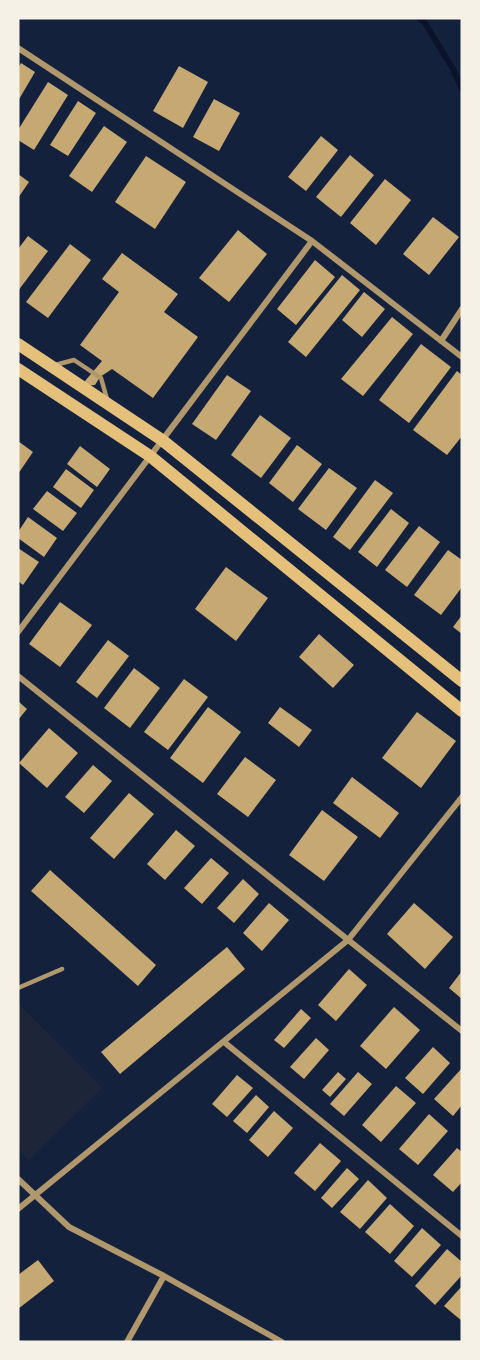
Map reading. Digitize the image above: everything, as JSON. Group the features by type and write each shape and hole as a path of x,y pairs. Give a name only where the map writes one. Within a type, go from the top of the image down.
{"main road":[{"path":"18,344 162,440 462,681"},
{"path":"18,369 150,456 462,711"}],"street":[{"path":"18,48 312,241 462,357"},
{"path":"18,632 312,241"},
{"path":"441,341 462,309"},
{"path":"18,676 462,1031"},
{"path":"18,1209 348,940 462,798"},
{"path":"224,1041 462,1236"},
{"path":"18,1179 69,1227 164,1276 282,1342"},
{"path":"127,1342 164,1276"}],"lane":[{"path":"18,988 62,969"}],"shaded area":[{"path":"18,1003 102,1088 29,1160 18,1149"}],"building":[{"path":"21,63 35,72 18,101 18,68"},
{"path":"179,66 208,82 183,128 153,111"},
{"path":"48,82 68,95 34,150 18,140 18,130"},
{"path":"214,99 240,113 219,151 193,137"},
{"path":"78,101 96,113 68,156 50,145"},
{"path":"104,126 127,142 92,192 69,176"},
{"path":"321,136 338,150 306,191 288,177"},
{"path":"350,155 374,175 341,217 316,197"},
{"path":"146,156 186,182 155,229 115,202"},
{"path":"18,174 29,182 18,198"},
{"path":"385,179 411,200 376,245 350,223"},
{"path":"433,217 459,237 429,275 403,254"},
{"path":"238,230 267,254 229,302 199,278"},
{"path":"28,236 48,251 18,291 18,249"},
{"path":"70,244 91,260 48,318 26,302"},
{"path":"122,253 178,294 164,312 198,337 153,398 112,369 100,377 95,385 85,386 85,381 102,361 80,345 119,292 102,279"},
{"path":"315,260 335,277 296,325 277,309"},
{"path":"342,275 360,290 306,357 288,342"},
{"path":"364,292 385,309 362,337 342,320"},
{"path":"392,317 413,334 363,396 341,379"},
{"path":"421,344 451,367 409,423 379,400"},
{"path":"457,371 462,375 462,436 447,455 413,430"},
{"path":"227,375 251,391 216,440 192,424"},
{"path":"260,415 291,438 261,478 231,455"},
{"path":"18,441 33,452 18,474"},
{"path":"297,445 322,464 293,502 269,483"},
{"path":"80,446 110,469 97,487 67,464"},
{"path":"329,468 357,488 326,530 298,509"},
{"path":"66,469 94,490 81,508 53,487"},
{"path":"375,480 393,493 350,550 333,537"},
{"path":"47,491 77,513 63,531 33,509"},
{"path":"391,509 409,523 377,567 358,552"},
{"path":"28,517 57,538 44,557 18,538 18,532"},
{"path":"419,526 440,542 407,587 385,570"},
{"path":"18,548 39,562 23,585 18,581"},
{"path":"448,550 462,560 462,587 441,615 414,595"},
{"path":"226,567 268,598 236,641 195,609"},
{"path":"60,602 92,625 60,667 29,644"},
{"path":"462,615 462,634 453,627"},
{"path":"319,634 354,665 333,688 299,657"},
{"path":"108,640 129,656 97,698 76,682"},
{"path":"134,668 160,688 130,728 104,708"},
{"path":"184,679 208,697 168,750 144,732"},
{"path":"18,701 27,709 18,720"},
{"path":"208,707 241,732 203,783 170,758"},
{"path":"280,707 312,730 299,747 268,723"},
{"path":"417,712 456,741 421,788 382,758"},
{"path":"49,728 78,753 47,788 19,763"},
{"path":"245,757 276,780 248,817 217,794"},
{"path":"93,765 112,781 84,813 65,797"},
{"path":"352,777 399,813 380,838 333,803"},
{"path":"129,793 154,814 114,859 90,838"},
{"path":"322,810 358,837 324,881 289,855"},
{"path":"176,830 195,846 165,880 147,864"},
{"path":"211,858 229,873 202,904 184,888"},
{"path":"50,870 156,965 138,986 31,891"},
{"path":"243,879 259,894 234,923 217,908"},
{"path":"269,903 289,920 262,951 243,933"},
{"path":"414,903 453,937 425,969 387,934"},
{"path":"227,947 245,969 120,1074 101,1052"},
{"path":"349,969 367,985 336,1021 318,1005"},
{"path":"462,971 462,999 449,988"},
{"path":"394,1007 420,1030 386,1069 360,1046"},
{"path":"301,1009 311,1018 284,1048 274,1040"},
{"path":"316,1038 329,1050 304,1079 290,1067"},
{"path":"433,1047 450,1063 423,1094 405,1078"},
{"path":"462,1068 462,1105 453,1116 434,1099"},
{"path":"338,1072 346,1079 330,1097 322,1090"},
{"path":"358,1072 372,1084 344,1116 330,1104"},
{"path":"237,1075 253,1088 227,1117 212,1104"},
{"path":"396,1086 416,1103 381,1142 362,1125"},
{"path":"256,1095 269,1107 247,1133 233,1121"},
{"path":"274,1111 293,1128 268,1157 249,1140"},
{"path":"429,1114 448,1131 418,1165 399,1149"},
{"path":"320,1143 341,1161 315,1191 294,1173"},
{"path":"457,1148 462,1152 462,1182 453,1192 433,1175"},
{"path":"347,1168 359,1179 332,1208 321,1198"},
{"path":"368,1180 387,1198 360,1229 340,1212"},
{"path":"390,1204 414,1226 390,1254 365,1232"},
{"path":"422,1228 441,1245 412,1277 394,1261"},
{"path":"447,1249 462,1262 462,1275 435,1305 415,1286"},
{"path":"38,1260 54,1281 18,1309 18,1275"},
{"path":"462,1286 462,1321 444,1306"}],"waterway":[{"path":"419,18 425,23 453,69 462,89"}]}
